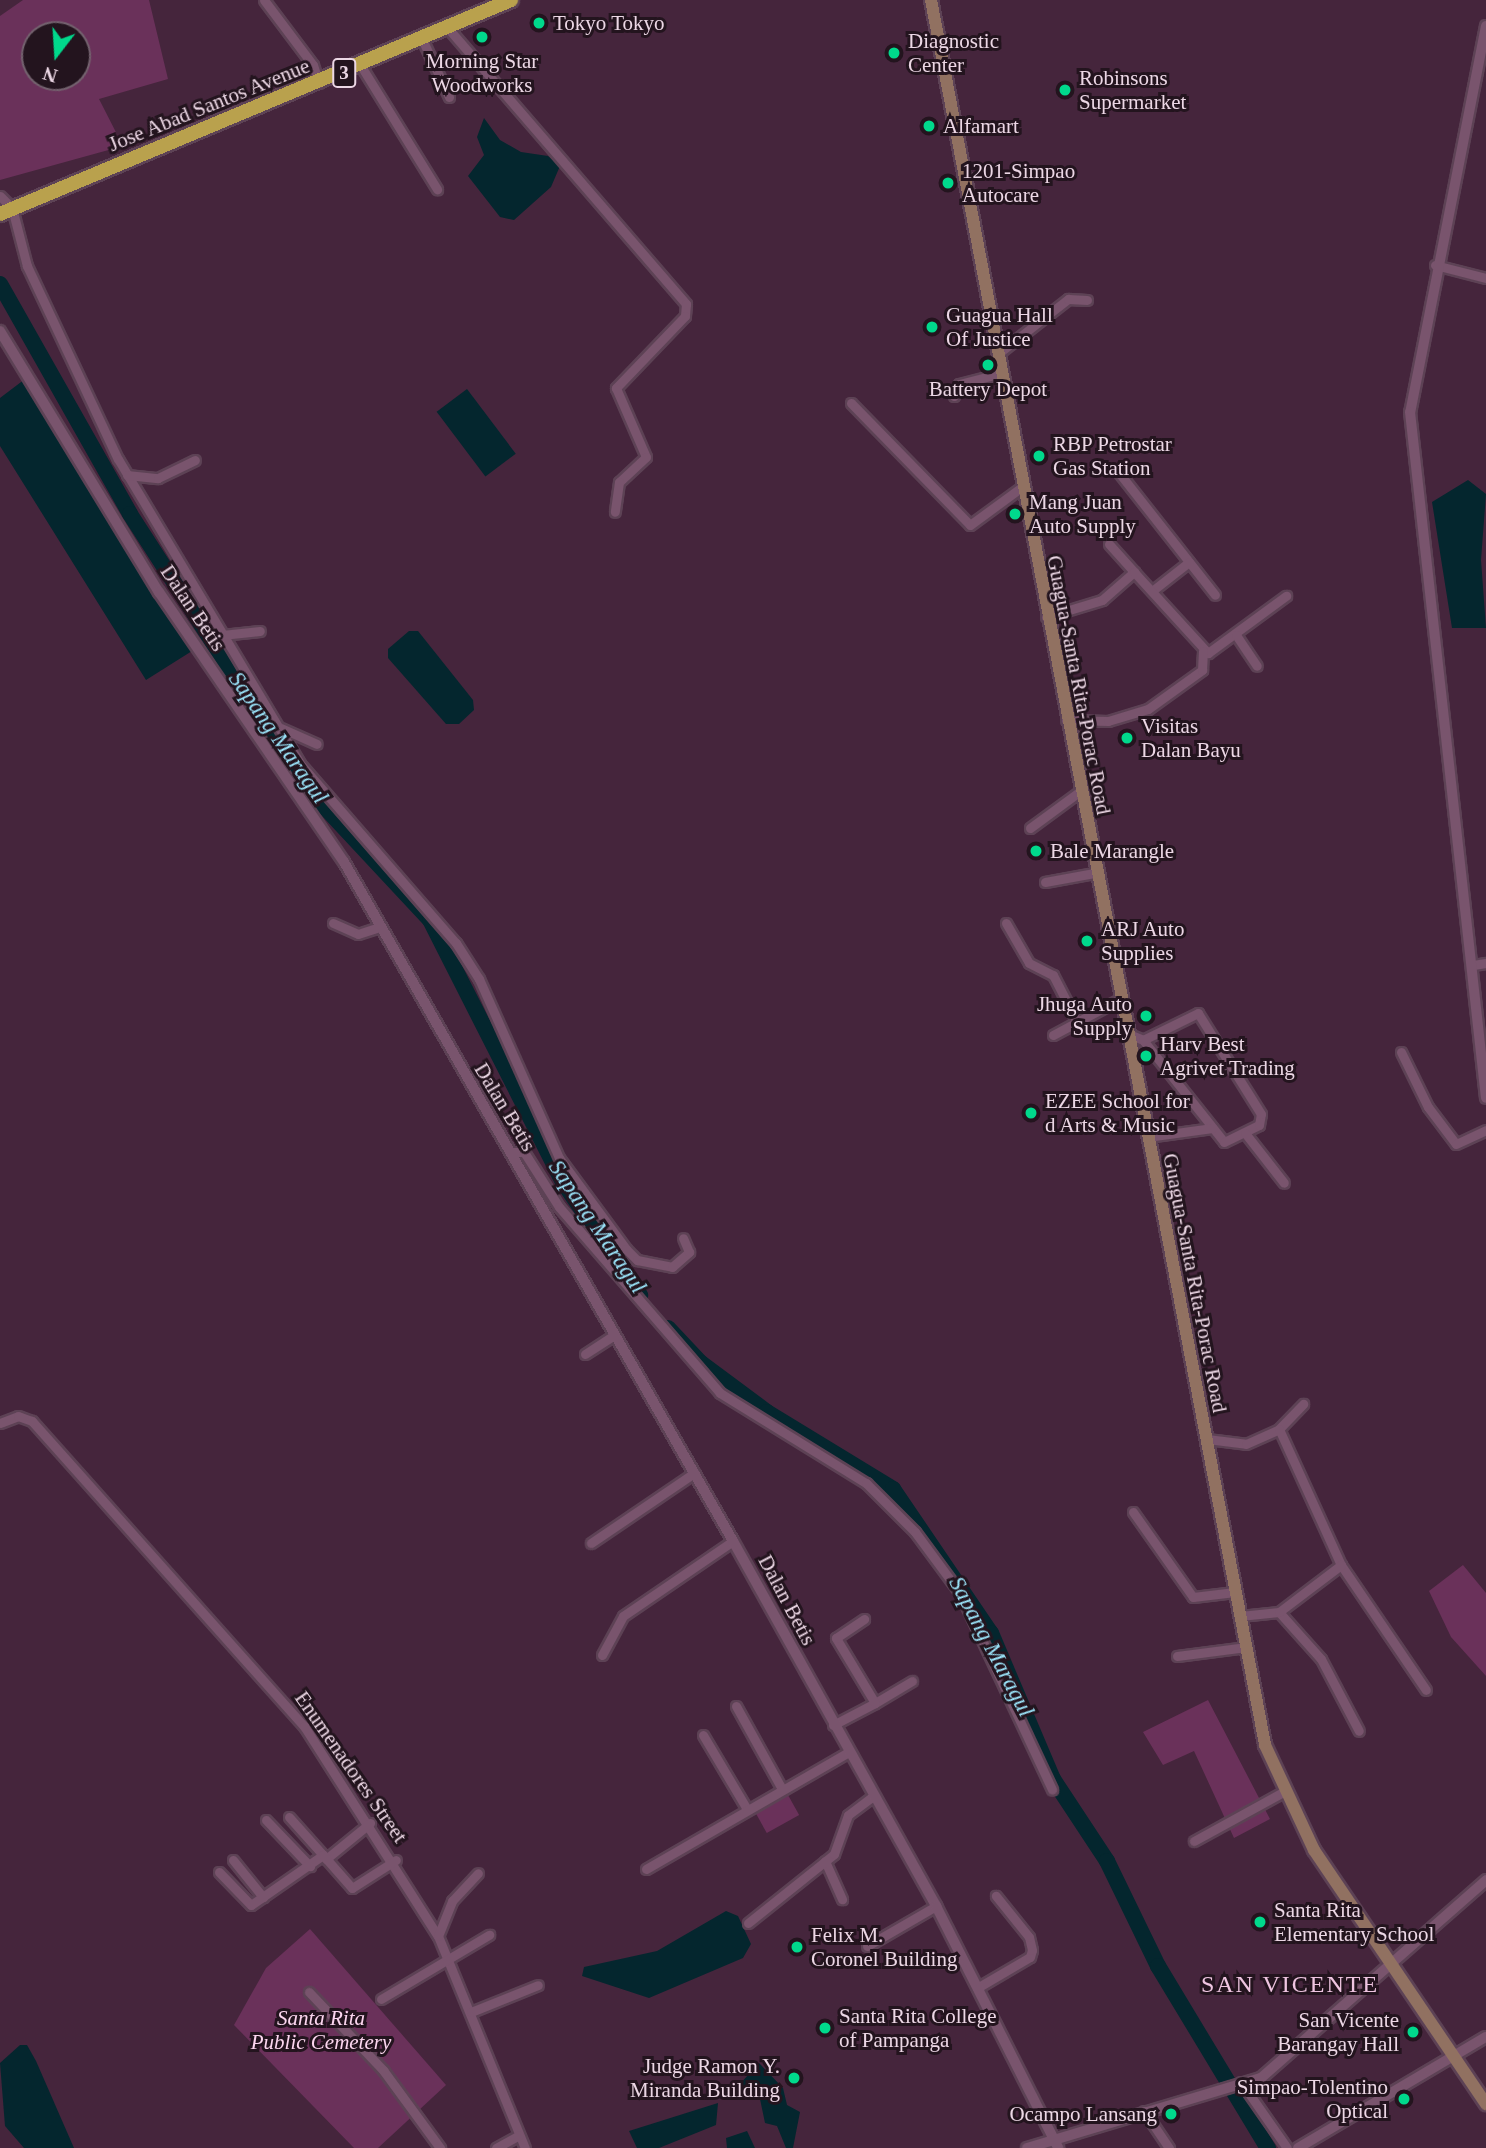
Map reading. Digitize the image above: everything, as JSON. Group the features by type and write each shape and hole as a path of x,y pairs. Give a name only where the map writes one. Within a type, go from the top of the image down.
{"highway":[{"name":"Jose Abad Santos Avenue","path":"7,211 361,66 511,0"}],"main road":[{"name":"Guagua-Santa Rita-Porac Road","path":"931,0 1124,1032 1207,1439 1265,1745 1285,1791 1391,1970 1486,2104"}],"street":[{"path":"264,0 313,65 319,83"},
{"path":"1486,26 1435,265 1410,411 1486,1098"},
{"path":"447,27 686,304 685,316 616,388 646,457 619,482 615,512"},
{"path":"422,39 449,97"},
{"path":"361,66 437,189"},
{"path":"0,196 27,267 127,475 281,728 357,836 433,911 479,979 559,1158 626,1249 638,1260 672,1268 689,1252 683,1238"},
{"path":"1435,265 1486,278"},
{"path":"999,353 1068,299 1087,300"},
{"name":"Dalan Betis","path":"0,331 129,546 317,820 380,927 510,1152 611,1337 733,1541 936,1906 1056,2143"},
{"path":"954,396 959,384 1002,373"},
{"path":"851,402 970,525 1022,487"},
{"path":"127,475 158,478 195,460"},
{"path":"1116,469 1215,596"},
{"path":"1066,720 1108,721 1147,709 1202,670 1203,651 1109,544"},
{"path":"1152,591 1189,562"},
{"path":"1046,617 1102,600 1134,572"},
{"path":"1203,651 1236,635 1286,596"},
{"path":"222,635 260,631"},
{"path":"1236,635 1257,666"},
{"path":"281,728 317,744"},
{"path":"1030,828 1079,792"},
{"path":"1045,882 1094,873"},
{"path":"333,923 358,934 380,927"},
{"path":"1006,923 1029,963 1053,975 1076,1020"},
{"path":"1473,965 1486,963"},
{"path":"1053,1035 1076,1020 1118,1000"},
{"path":"1124,1032 1143,1040 1224,1142 1259,1125 1261,1114 1202,1017 1194,1012 1143,1040"},
{"path":"1401,1052 1428,1107 1456,1144 1486,1130"},
{"path":"1147,1137 1212,1128"},
{"path":"1245,1133 1284,1183"},
{"path":"510,1152 524,1152 559,1206 720,1393 866,1483 915,1532 960,1593 1052,1789"},
{"path":"584,1354 611,1337"},
{"path":"1207,1439 1246,1444 1279,1429 1303,1404"},
{"name":"Enumenadores Street","path":"0,1423 23,1416 38,1427 295,1714 396,1860 438,1936 525,2148"},
{"path":"1279,1429 1341,1565 1426,1689"},
{"path":"591,1544 694,1473"},
{"path":"1133,1512 1193,1597 1235,1591"},
{"path":"602,1655 624,1616 733,1541"},
{"path":"1240,1616 1279,1612 1341,1565"},
{"path":"1279,1612 1321,1659 1359,1731"},
{"path":"864,1619 836,1638 875,1703"},
{"path":"1177,1657 1246,1647"},
{"path":"833,1725 912,1681"},
{"path":"736,1706 782,1789"},
{"path":"703,1735 747,1809"},
{"path":"646,1869 849,1752"},
{"path":"1194,1841 1285,1791"},
{"path":"748,1923 838,1848 848,1815 873,1796"},
{"path":"289,1817 352,1888 396,1860"},
{"path":"266,1820 310,1866"},
{"path":"219,1872 249,1905 325,1857 370,1824"},
{"path":"233,1860 262,1897"},
{"path":"825,1861 842,1899"},
{"path":"438,1936 452,1901 478,1873"},
{"path":"1027,2148 1056,2143 1144,2111 1261,2078 1391,1970 1486,1880"},
{"path":"978,1988 1030,1957 1032,1950 1029,1937 996,1896"},
{"path":"867,1946 936,1906"},
{"path":"381,1999 447,1955 489,1936"},
{"path":"471,2012 538,1985"},
{"path":"309,1992 383,2070 440,2148"},
{"path":"1298,2148 1454,2059 1486,2037"},
{"path":"1240,2082 1287,2148"},
{"path":"1144,2111 1169,2148"},
{"path":"496,2148 519,2135"}],"green space":[{"path":"23,0 149,0 168,79 99,99 123,146 0,180 0,16"},
{"path":"1463,1565 1486,1593 1486,1676 1451,1637 1429,1591"},
{"path":"1208,1700 1270,1819 1234,1838 1194,1751 1163,1765 1143,1732"},
{"path":"788,1795 799,1815 767,1833 756,1813"},
{"name":"Santa Rita Public Cemetery","path":"310,1929 446,2085 378,2148 354,2148 234,2025 266,1968"}],"water":[{"path":"484,118 500,140 521,152 548,156 560,166 551,187 514,220 500,217 468,176 484,155 477,137"},
{"path":"29,376 124,547 192,651 146,680 0,446 0,398"},
{"path":"467,389 516,454 485,477 437,412"},
{"path":"1468,480 1486,494 1481,560 1486,628 1452,628 1432,502"},
{"path":"409,631 418,631 473,700 474,710 459,724 446,724 388,658 388,649"},
{"path":"726,1911 738,1916 751,1944 743,1958 649,1998 582,1976 584,1967 657,1951"},
{"path":"20,2045 27,2045 36,2061 74,2148 24,2148 5,2126 0,2063"},
{"path":"759,2063 783,2088 787,2105 800,2112 793,2148 786,2148 777,2126 765,2123 760,2099 739,2085"},
{"path":"718,2103 716,2125 659,2148 637,2148 629,2131"},
{"path":"747,2131 755,2148 727,2148 726,2138"}],"waterway":[{"name":"Sapang Maragul","path":"0,284 130,514 306,787 430,920 563,1182 640,1295"},
{"name":"Sapang Maragul","path":"668,1328 701,1363 767,1412 893,1489 991,1633 1053,1779 1107,1861 1158,1966 1268,2148"}],"place":[{"name":"Tokyo Tokyo","path":"539,23"},
{"name":"Morning Star Woodworks","path":"482,37"},
{"name":"Diagnostic Center","path":"894,53"},
{"name":"Robinsons Supermarket","path":"1065,90"},
{"name":"Alfamart","path":"929,126"},
{"name":"1201-Simpao Autocare","path":"948,183"},
{"name":"Guagua Hall Of Justice","path":"932,327"},
{"name":"Battery Depot","path":"988,365"},
{"name":"RBP Petrostar Gas Station","path":"1039,456"},
{"name":"Mang Juan Auto Supply","path":"1015,514"},
{"name":"Visitas Dalan Bayu","path":"1127,738"},
{"name":"Bale Marangle","path":"1036,851"},
{"name":"ARJ Auto Supplies","path":"1087,941"},
{"name":"Jhuga Auto Supply","path":"1146,1016"},
{"name":"Harv Best Agrivet Trading","path":"1146,1056"},
{"name":"EZEE School for d Arts & Music","path":"1031,1113"},
{"name":"Santa Rita Elementary School","path":"1260,1922"},
{"name":"Felix M. Coronel Building","path":"797,1947"},
{"name":"Santa Rita College of Pampanga","path":"825,2028"},
{"name":"San Vicente Barangay Hall","path":"1413,2032"},
{"name":"Judge Ramon Y. Miranda Building","path":"794,2078"},
{"name":"Simpao-Tolentino Optical","path":"1404,2099"},
{"name":"Ocampo Lansang","path":"1171,2114"}],"district":[{"name":"SAN VICENTE","path":"1290,1985"}]}
